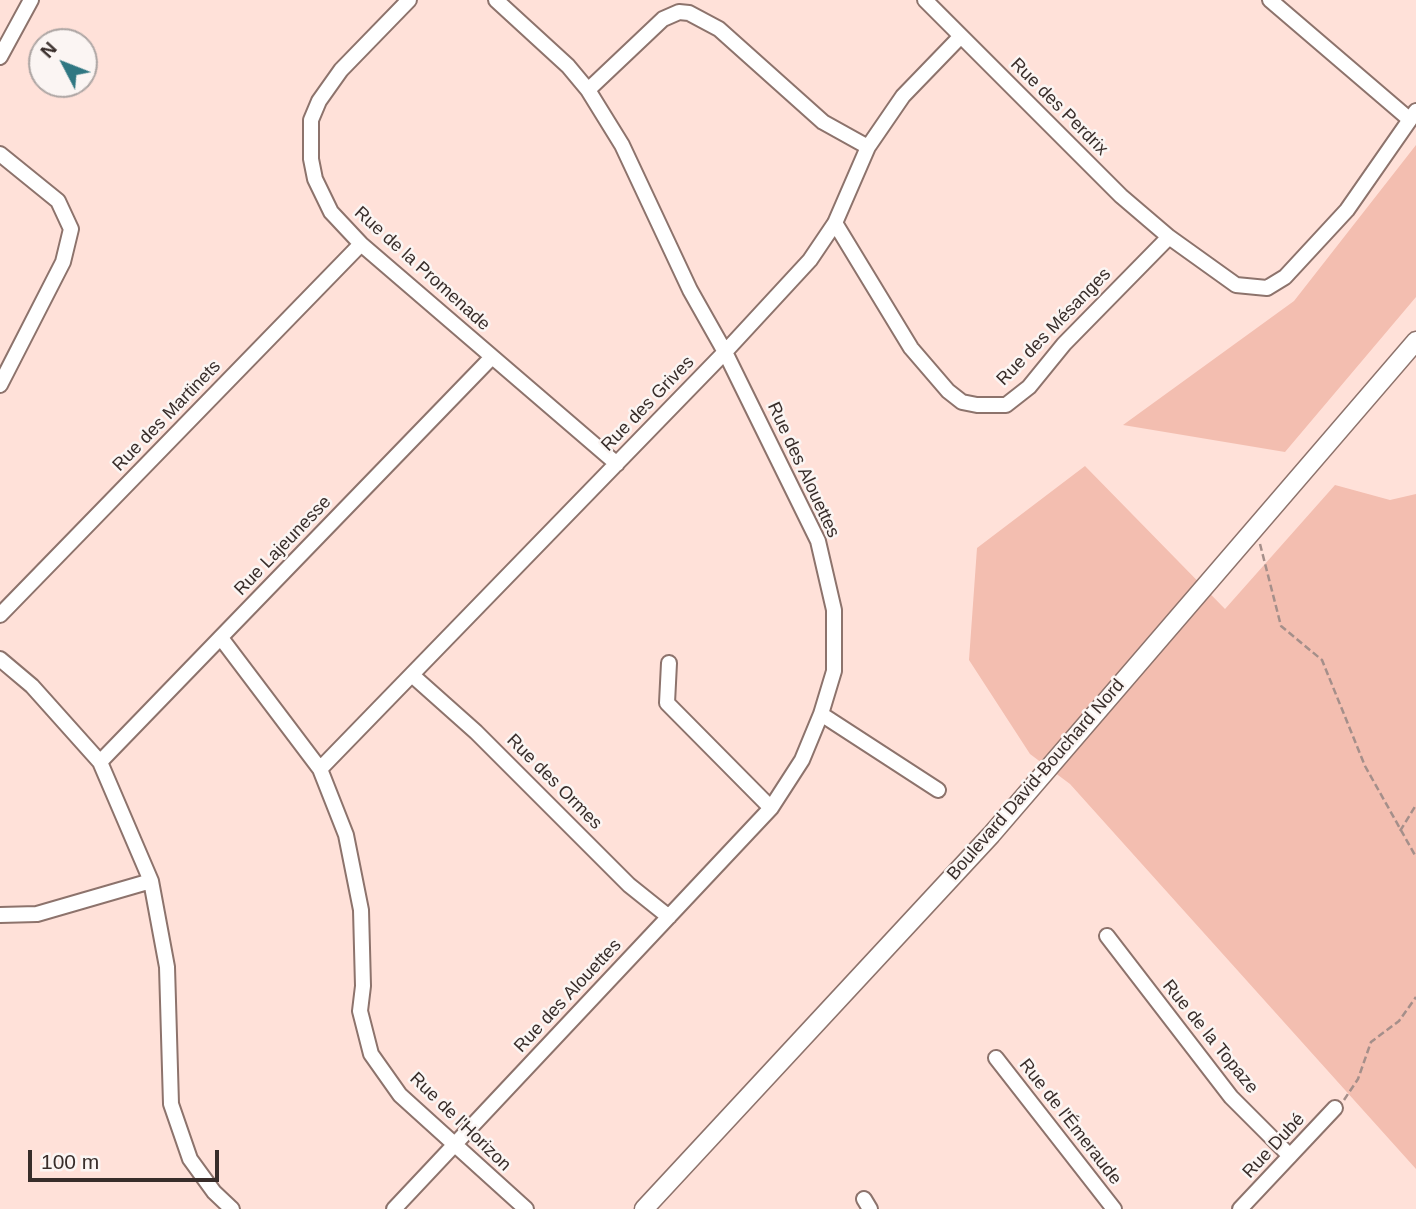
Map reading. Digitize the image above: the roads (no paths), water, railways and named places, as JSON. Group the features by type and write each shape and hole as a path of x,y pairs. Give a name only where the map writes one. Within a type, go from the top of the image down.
{"street":[{"path":"0,57 31,0"},
{"name":"Rue de la Promenade","path":"409,0 341,70 319,101 311,120 311,159 315,179 331,212 361,244 617,464"},
{"name":"Rue des Alouettes","path":"394,1209 771,808 802,760 821,714 834,671 834,610 818,541 725,352 690,290 622,145 588,90 569,66 496,0"},
{"name":"Rue des Perdrix","path":"925,0 1121,196 1169,237 1236,285 1267,288 1285,277 1347,210 1413,115"},
{"path":"1270,0 1413,115"},
{"path":"588,90 663,19 679,12 688,13 719,29 823,122 868,147"},
{"name":"Rue des Grives","path":"320,769 725,352 810,260 835,223 868,147 903,96 961,36"},
{"path":"0,154 58,201 71,229 63,262 0,385"},
{"name":"Rue des Mésanges","path":"835,223 911,348 948,391 962,401 977,405 1006,405 1029,387 1064,344 1169,237"},
{"name":"Rue des Martinets","path":"0,615 361,244"},
{"name":"Boulevard David-Bouchard Nord","path":"644,1209 991,835 1416,341"},
{"name":"Rue Lajeunesse","path":"100,762 492,357"},
{"name":"Rue de l'Horizon","path":"221,638 320,769 346,835 361,910 363,986 359,1011 371,1054 400,1095 526,1209"},
{"path":"0,659 32,686 100,762 151,881 167,967 171,1104 190,1159 214,1192 232,1209"},
{"path":"669,663 667,703 771,808"},
{"name":"Rue des Ormes","path":"411,675 476,732 629,885 668,917"},
{"path":"821,714 937,790"},
{"path":"0,915 37,914 151,881"},
{"name":"Rue de la Topaze","path":"1107,936 1231,1097 1290,1156"},
{"name":"Rue de l'Émeraude","path":"996,1058 1114,1209"},
{"name":"Rue Dubé","path":"1240,1209 1335,1108"}]}
